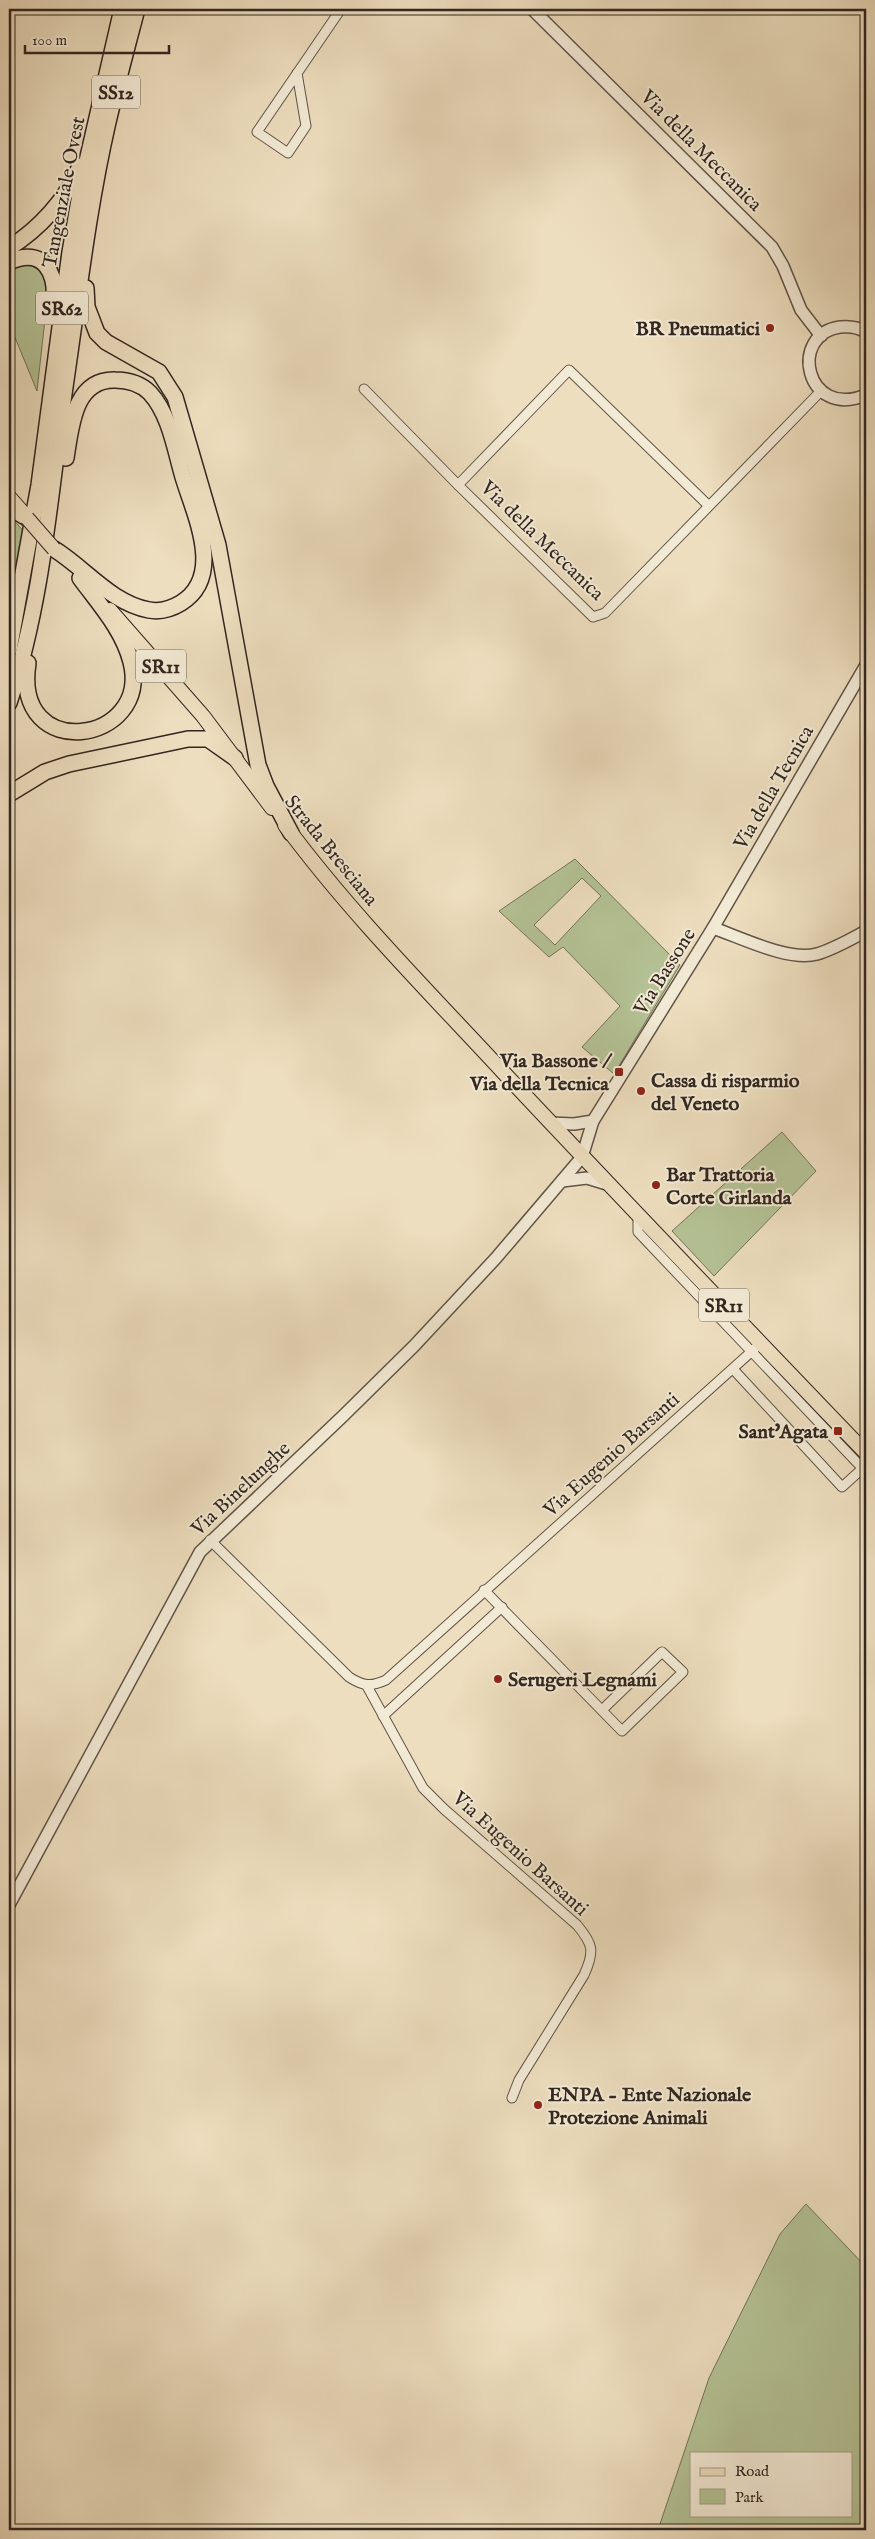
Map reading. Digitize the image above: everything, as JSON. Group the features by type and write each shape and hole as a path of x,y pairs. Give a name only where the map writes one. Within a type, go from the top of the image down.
{"highway":[{"name":"Tangenziale Ovest","path":"9,650 39,485 70,252 94,132 122,9"},
{"name":"Tangenziale Ovest","path":"9,703 31,625 48,521 95,190 108,123 137,9"},
{"path":"9,248 41,222 64,195 79,170 94,132"},
{"path":"95,190 86,292 90,317 102,338 158,372 175,397 220,554 258,765 266,786 291,833"},
{"path":"9,262 24,257 36,259 46,266 54,280 55,297 39,485"},
{"path":"48,521 63,481 72,418 84,394 95,384 111,380 129,381 144,388 154,399 167,425 201,541 204,563 202,578 196,589 184,601 171,608 158,610 144,609 123,600 85,577 54,549"},
{"path":"10,502 27,518"},
{"path":"9,630 30,539"},
{"path":"37,587 26,683 27,695 36,714 45,723 66,731 89,732 109,723 121,711 131,694 133,673 129,655 121,636 85,577"},
{"path":"9,794 56,768 188,739 208,740 235,758"}],"main road":[{"path":"27,518 54,549"},
{"name":"Strada Bresciana","path":"85,577 175,682 291,833 360,918 638,1215 657,1243 756,1347 866,1454"}],"street":[{"path":"297,73 306,126 288,152 257,132 297,73 341,9"},
{"name":"Via della Meccanica","path":"532,9 772,247 784,266 801,310 821,336"},
{"path":"866,332 845,326 836,327 821,336 814,344 809,363 810,374 821,391 830,397 842,400 866,401"},
{"name":"Via della Meccanica","path":"458,485 569,370 708,505"},
{"name":"Via della Meccanica","path":"364,389 458,485 593,616 605,613 821,391"},
{"path":"854,400 866,395"},
{"name":"Via della Tecnica","path":"713,928 866,665"},
{"name":"Via Bassone","path":"582,1157 592,1121 713,928 799,955 816,954 866,931"},
{"path":"550,1123 574,1124 592,1121"},
{"name":"Via Binelunghe","path":"9,1905 200,1552 210,1540 343,1416 414,1346 496,1258 582,1157"},
{"path":"562,1182 587,1178 610,1185"},
{"name":"Via Eugenio Barsanti","path":"512,2098 519,2080 584,1975 591,1961 592,1950 588,1939 577,1925 444,1809 423,1788 367,1686 386,1680 756,1347"},
{"name":"Strada Bresciana","path":"732,1369 842,1486 864,1470 756,1347"},
{"path":"210,1540 350,1677 367,1686"},
{"path":"484,1590 622,1731 683,1672 662,1652 602,1710"},
{"path":"383,1716 502,1607"}],"green space":[{"path":"26,263 39,270 49,283 37,391 9,323 9,266"},
{"path":"9,515 27,535 9,609"},
{"path":"575,859 680,965 614,1074 582,1047 620,1006 563,947 549,957 499,911","holes":["582,878 601,896 555,945 534,925"]},
{"path":"782,1132 816,1171 714,1276 672,1231"},
{"path":"806,2204 866,2267 866,2530 658,2530 709,2378 780,2234"}],"place":[{"name":"BR Pneumatici","path":"770,328"},
{"name":"Via Bassone / Via della Tecnica","path":"619,1072"},
{"name":"Cassa di risparmio del Veneto","path":"641,1091"},
{"name":"Bar Trattoria Corte Girlanda","path":"656,1185"},
{"name":"Sant'Agata","path":"838,1431"},
{"name":"Serugeri Legnami","path":"498,1679"},
{"name":"ENPA - Ente Nazionale Protezione Animali","path":"538,2105"}]}
